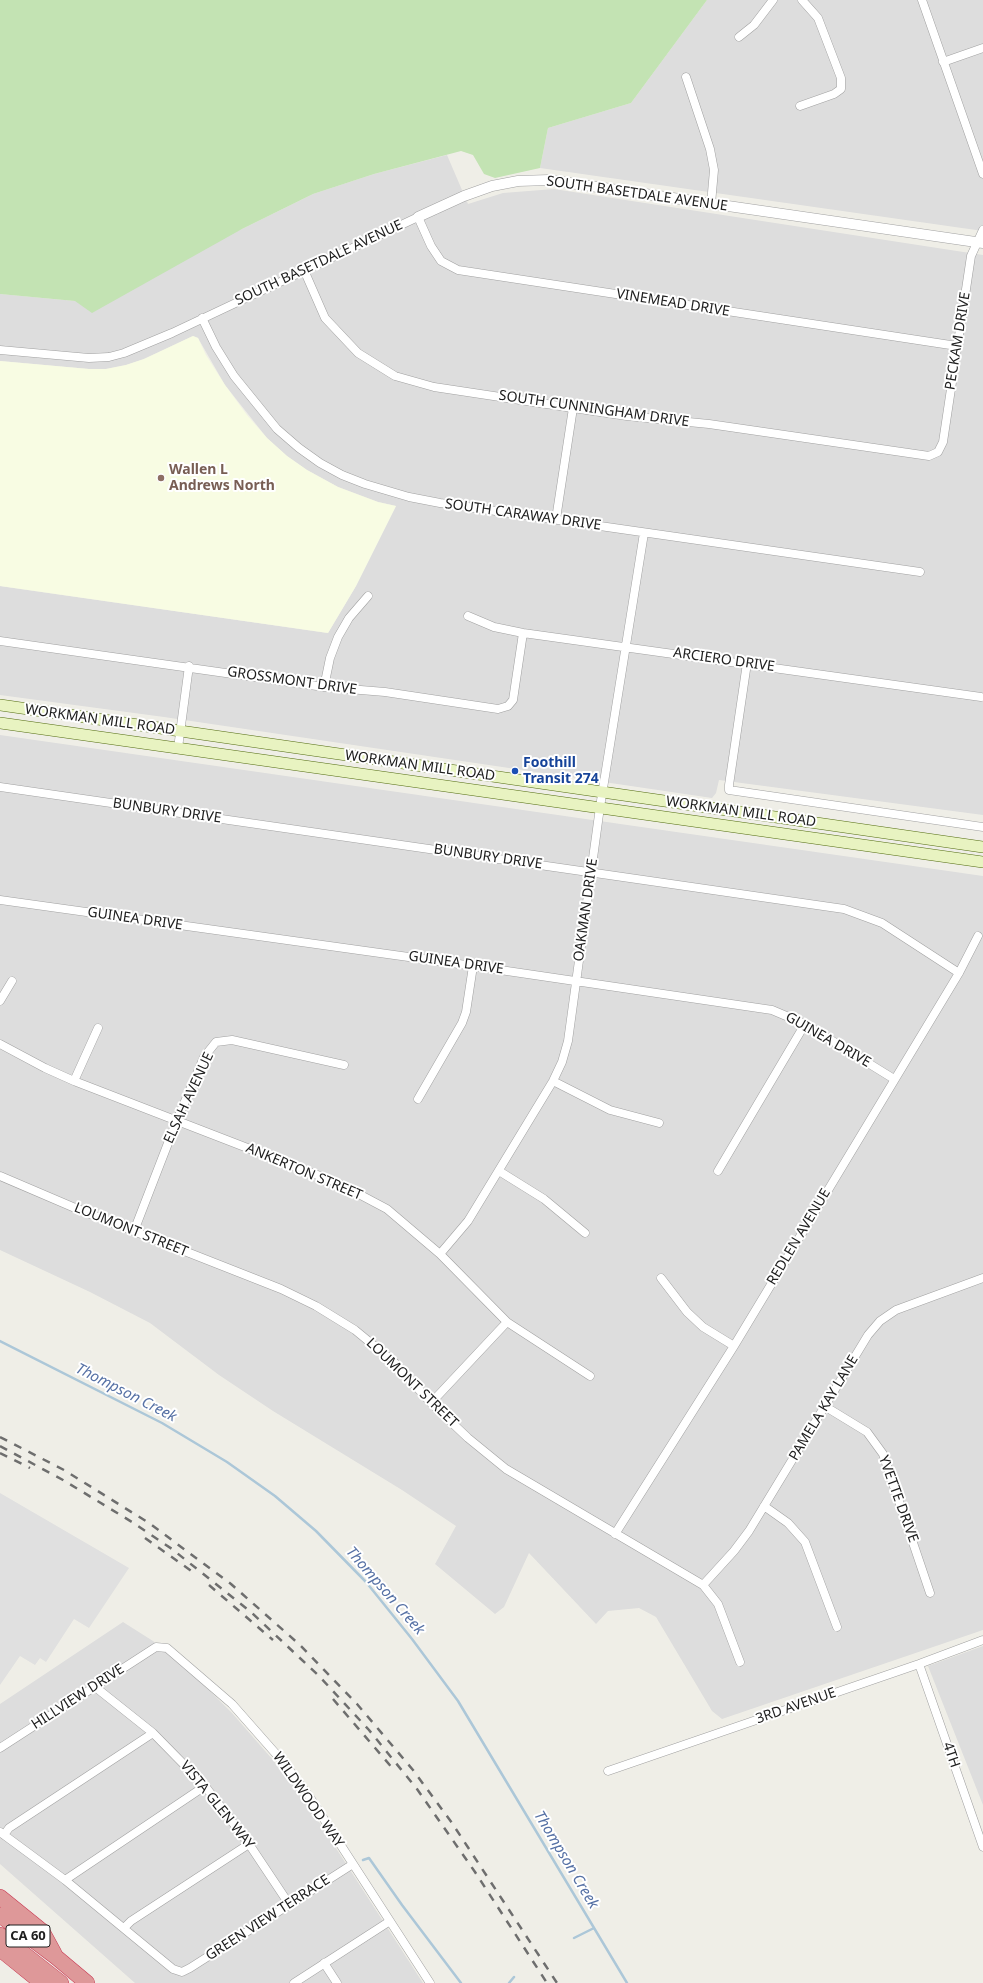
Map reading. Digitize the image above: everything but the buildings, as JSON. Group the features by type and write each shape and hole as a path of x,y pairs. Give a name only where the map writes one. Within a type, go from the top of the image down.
{"highway":[{"path":"0,1897 42,1931 56,1957"},
{"name":"CA 60","path":"0,1915 56,1957 87,1983"},
{"path":"0,1934 61,1983"},
{"name":"CA 60","path":"0,1950 42,1983"}],"main road":[{"name":"WORKMAN MILL ROAD","path":"0,705 983,847"},
{"name":"WORKMAN MILL ROAD","path":"0,723 983,862"}],"street":[{"path":"739,36 754,26 774,0"},
{"path":"800,106 834,94 841,89 841,78 818,18 809,5 802,0"},
{"path":"922,0 943,62 980,153 983,174"},
{"path":"943,62 983,48"},
{"path":"686,77 714,170 710,204"},
{"name":"SOUTH BASETDALE AVENUE","path":"0,350 89,358 109,357 124,353 464,196 492,186 518,181 541,180 582,184 710,204 980,242"},
{"name":"VINEMEAD DRIVE","path":"418,217 431,246 442,261 458,270 957,346"},
{"name":"PECKAM DRIVE","path":"938,452 943,442 972,256 980,242 983,230"},
{"name":"SOUTH CUNNINGHAM DRIVE","path":"304,270 325,318 358,353 395,376 434,387 627,416 708,424 929,456 938,452"},
{"name":"SOUTH CARAWAY DRIVE","path":"202,318 216,347 234,376 255,404 277,429 299,448 320,462 342,475 365,484 409,497 920,572"},
{"path":"556,519 573,408"},
{"name":"OAKMAN DRIVE","path":"440,1254 468,1221 553,1081 562,1062 568,1041 600,807 627,648 644,532"},
{"path":"324,687 330,658 338,637 349,618 368,596"},
{"name":"ARCIERO DRIVE","path":"468,616 494,627 523,633 747,663 981,697"},
{"name":"GROSSMONT DRIVE","path":"0,641 189,666 324,687 385,692 498,709 508,706 513,700 523,633"},
{"path":"747,663 728,785 729,790 983,826"},
{"path":"178,748 189,666"},
{"name":"BUNBURY DRIVE","path":"0,787 844,909 882,923 959,973"},
{"name":"GUINEA DRIVE","path":"0,900 473,966 772,1010 805,1024 894,1079"},
{"name":"REDLEN AVENUE","path":"615,1534 734,1346 959,973 978,936"},
{"path":"418,1099 462,1023 466,1012 473,966"},
{"path":"0,1001 12,981"},
{"path":"718,1171 805,1024"},
{"path":"74,1081 98,1028"},
{"name":"ELSAH AVENUE","path":"134,1231 177,1120 204,1057 216,1042 232,1040 344,1065"},
{"name":"ANKERTON STREET","path":"0,1044 45,1068 74,1081 338,1183 387,1209 440,1254 507,1322 590,1376"},
{"path":"553,1081 610,1110 658,1123"},
{"path":"498,1171 544,1199 585,1233"},
{"name":"LOUMONT STREET","path":"0,1176 268,1284 316,1306 355,1330 395,1363 431,1402 468,1438 506,1469 704,1585 718,1604 740,1662"},
{"path":"661,1278 687,1312 703,1327 734,1346"},
{"name":"PAMELA KAY LANE","path":"704,1585 734,1551 764,1506 826,1407 868,1335 880,1321 896,1310 983,1278"},
{"path":"431,1402 507,1322"},
{"name":"YVETTE DRIVE","path":"826,1407 867,1432 883,1454 930,1593"},
{"path":"764,1506 788,1523 805,1542 837,1627"},
{"name":"3RD AVENUE","path":"608,1771 919,1664 983,1640"},
{"name":"HILLVIEW DRIVE","path":"0,1748 156,1647"},
{"name":"WILDWOOD WAY","path":"156,1647 167,1648 232,1704 288,1769 309,1796 430,1983"},
{"name":"4TH","path":"919,1664 983,1847"},
{"name":"VISTA GLEN WAY","path":"96,1685 99,1690 153,1733 205,1786 250,1844 289,1904"},
{"path":"153,1733 148,1738 2,1834 65,1880 124,1928 131,1921 250,1844"},
{"path":"65,1880 205,1786"},
{"name":"GREEN VIEW TERRACE","path":"124,1928 173,1969 182,1972 353,1864"},
{"path":"294,1983 390,1921"},
{"path":"324,1963 337,1983"}],"shaded area":[{"path":"707,0 983,0 983,231 540,168 548,128 631,103"},
{"path":"447,155 468,204 503,193 554,189 983,255 983,815 719,780 716,793 712,798 164,717 0,695 0,586 328,633 356,586 396,506 378,502 338,487 307,470 287,456 267,438 225,385 198,338 193,336 144,359 126,365 106,369 89,369 0,361 0,294 75,301 242,229 313,194 374,174"},
{"name":"Wallen L Andrews North","path":"193,336 198,338 206,355 225,385 247,415 267,438 287,456 307,470 338,487 378,502 396,506 356,586 328,633 0,586 0,361 89,369 106,369 126,365 144,359"},
{"path":"0,735 983,876 983,1630 722,1719 712,1711 656,1617 639,1608 608,1611 596,1624 529,1553 504,1607 495,1614 435,1564 456,1526 402,1490 273,1411 219,1375 150,1323 90,1292 0,1250"},
{"path":"0,1493 129,1568 89,1628 74,1619 46,1662 40,1658 35,1665 20,1656 0,1685"},
{"path":"123,1622 153,1641 204,1685 232,1713 273,1760 301,1794 423,1983 135,1983 0,1864 0,1704"},
{"path":"983,1646 983,1805 928,1666"}],"green space":[{"path":"0,0 707,0 631,103 548,128 540,168 495,178 484,174 473,155 461,151 374,174 313,194 242,229 92,313 75,301 0,294"}],"waterway":[{"name":"Thompson Creek","path":"0,1341 162,1423 227,1462 275,1496 316,1531 366,1582 412,1639 458,1701 627,1983"},
{"path":"363,1860 369,1858 402,1905 461,1983"},
{"path":"574,1938 594,1928"},
{"path":"509,1983 514,1977"}],"railway":[{"path":"0,1437 64,1470 149,1523 231,1584 300,1645 357,1704 413,1770 452,1823 557,1983"},
{"path":"0,1446 63,1480 132,1522 172,1549 252,1613 319,1676 369,1730 417,1789 475,1872 547,1983"},
{"path":"0,1453 30,1468"},
{"path":"145,1538 197,1575"},
{"path":"209,1585 273,1640"},
{"path":"333,1699 394,1770"}],"place":[{"name":"Wallen L Andrews North","path":"161,478"},
{"name":"Foothill Transit 274","path":"515,771"}]}
